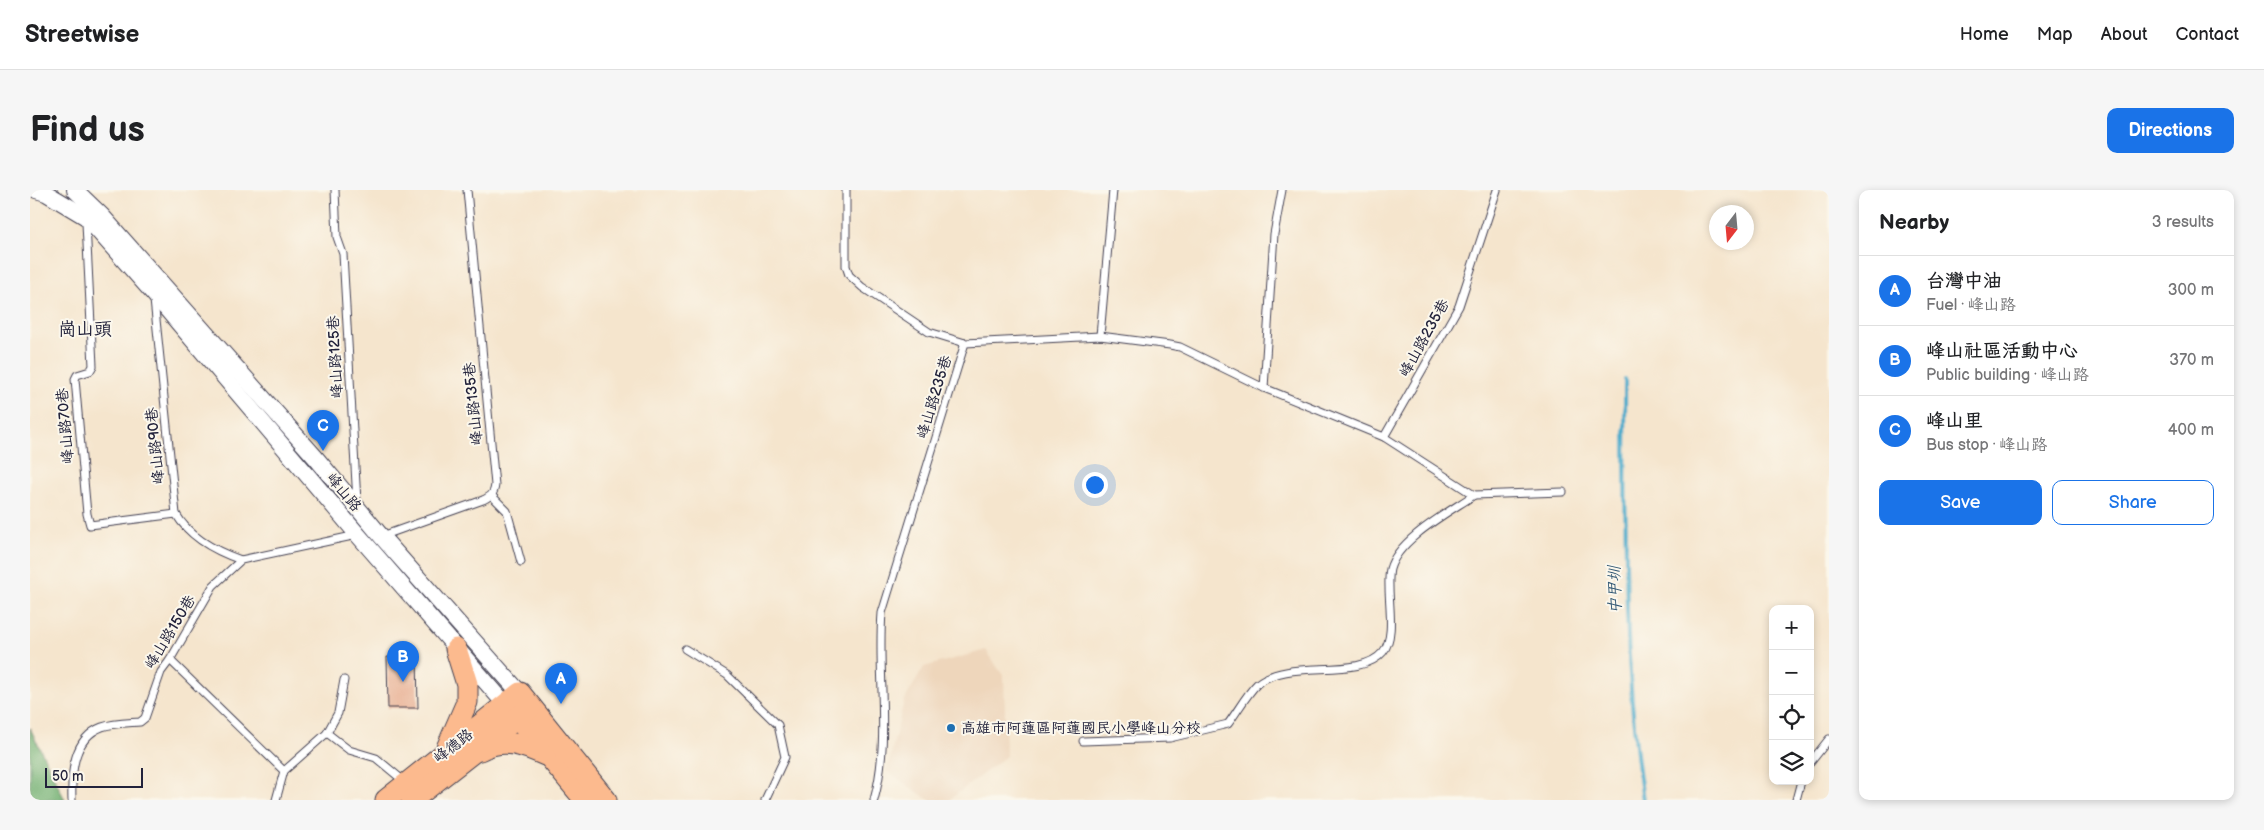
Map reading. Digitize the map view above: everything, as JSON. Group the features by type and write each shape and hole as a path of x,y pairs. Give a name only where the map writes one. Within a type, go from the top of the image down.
{"main road":[{"path":"452,757 467,702 466,684 456,649"},
{"name":"峰德路","path":"386,800 409,792 519,706"},
{"name":"峰山路","path":"519,706 550,758 586,800"},
{"name":"峰山路","path":"519,706 606,800"},
{"path":"452,757 504,743 521,744 550,758"}],"street":[{"path":"36,190 46,193 86,218"},
{"path":"74,191 86,218"},
{"name":"峰山路","path":"74,191 121,238 316,458 519,706"},
{"name":"峰山路","path":"86,218 154,294 456,649 519,706"}],"lane":[{"name":"峰山路125巷","path":"335,190 337,237 343,254 357,508"},
{"name":"峰山路135巷","path":"467,190 495,485 492,496"},
{"path":"846,190 846,266 849,276 862,287 929,332 965,343"},
{"path":"1100,336 1113,190"},
{"path":"1264,388 1274,234 1282,190"},
{"name":"峰山路235巷","path":"1384,437 1459,306 1497,190"},
{"name":"峰山路70巷","path":"86,218 93,366 90,371 77,375 75,379 88,520 90,525 176,514"},
{"name":"峰山路90巷","path":"154,294 176,514"},
{"name":"峰山路235巷","path":"874,800 878,785 884,722 881,660 882,613 965,343 1100,336 1180,348 1264,388 1384,437 1474,495"},
{"path":"1083,741 1170,738 1228,724 1258,684 1282,672 1352,666 1368,662 1384,652 1389,639 1390,570 1396,557 1416,535 1474,495 1563,492"},
{"path":"381,536 492,496 507,511 521,562"},
{"path":"346,520 357,508"},
{"path":"176,514 186,530 220,553 241,560 358,535"},
{"name":"峰山路150巷","path":"72,800 72,782 77,751 84,739 104,726 140,722 145,718 158,677 213,586 241,560"},
{"path":"684,649 727,675 778,725 785,757 765,800"},
{"path":"170,660 284,771"},
{"path":"276,800 284,771 327,733 338,713 344,680"},
{"path":"327,733 350,750 376,758 409,792"},
{"path":"1814,758 1829,739"},
{"path":"1796,800 1799,785"}],"shaded area":[{"name":"高雄市阿蓮區阿蓮國民小學峰山分校","path":"986,650 1004,677 1006,756 949,800 929,800 887,771 904,701 924,667"}],"green space":[{"path":"30,728 65,800 30,800"}],"building":[{"path":"387,657 417,657 418,708 388,708"}],"waterway":[{"name":"中甲圳","path":"1625,379 1628,643 1636,748 1643,800"}],"place":[{"name":"峰山里","path":"323,451"},
{"name":"峰山社區活動中心","path":"403,682"},
{"name":"台灣中油","path":"561,704"},
{"name":"高雄市阿蓮區阿蓮國民小學峰山分校","path":"951,728"}],"district":[{"name":"崗山頭","path":"85,329"}]}
